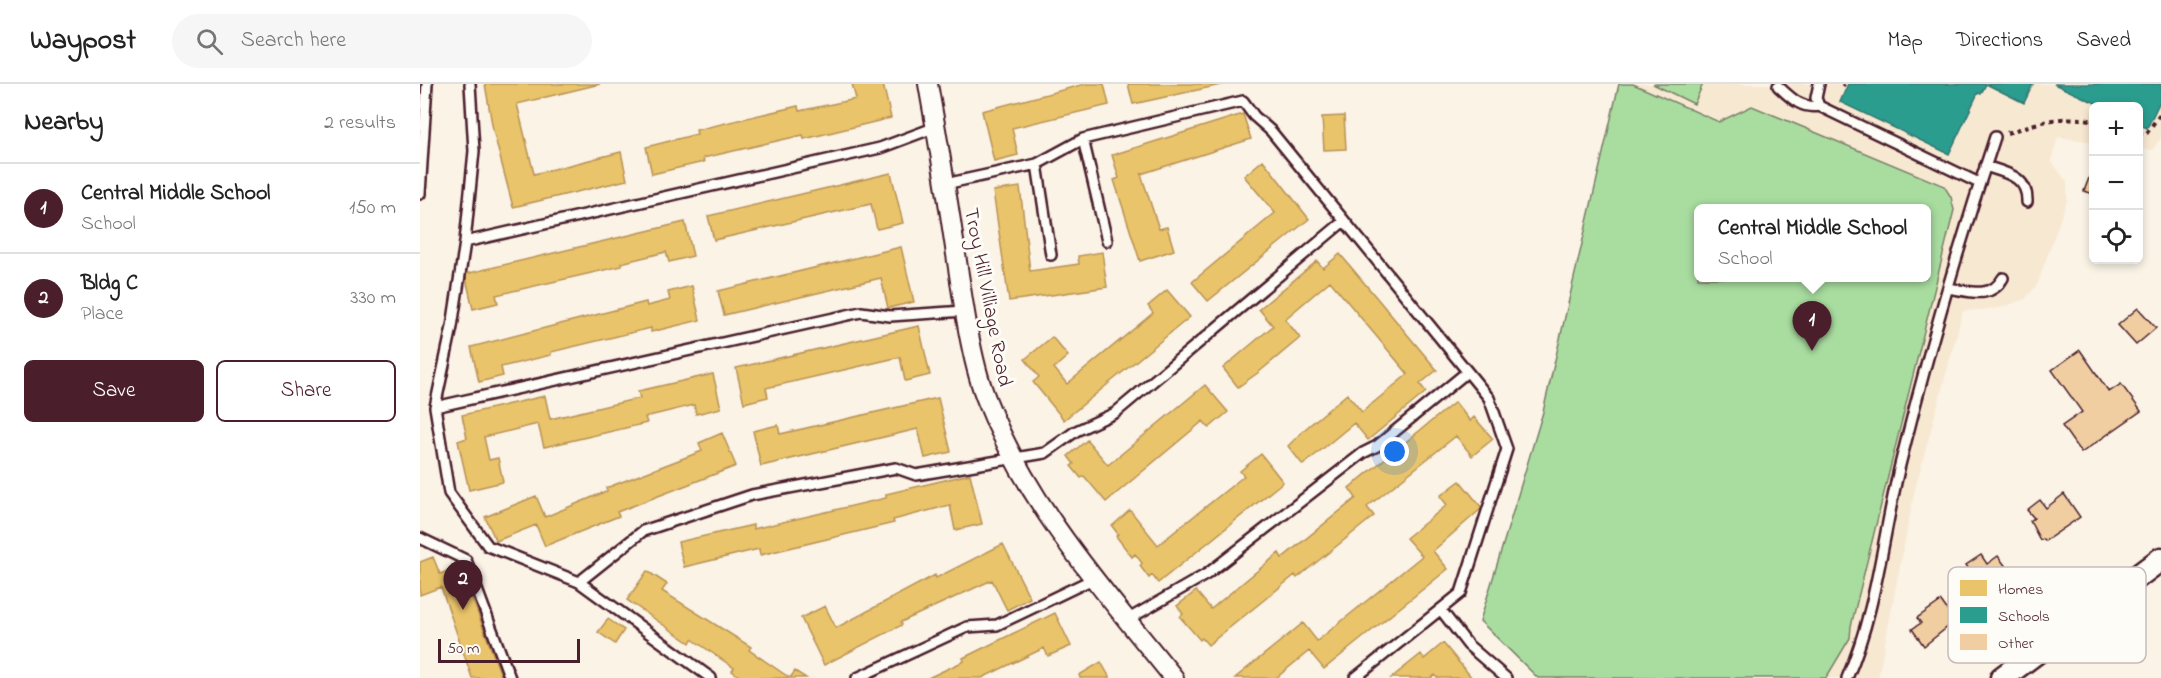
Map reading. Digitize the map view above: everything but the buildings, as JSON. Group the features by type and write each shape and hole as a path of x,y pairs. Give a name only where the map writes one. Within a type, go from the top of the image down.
{"street":[{"name":"Troy Hill Villiage Road","path":"928,84 965,311 985,398 1012,459 1093,579 1174,678"},
{"path":"2146,570 2161,559"},
{"path":"2002,678 2022,663"}],"lane":[{"path":"420,194 427,84"},
{"path":"470,84 474,151 465,242 452,327 435,407 449,493 488,546 579,582 711,678"},
{"path":"1819,84 1816,98 1819,106"},
{"path":"1779,86 1796,102 1809,108 1819,106 1980,183"},
{"path":"945,184 1037,164 1083,140 1243,101 1344,221 1489,398 1507,449 1461,593 1355,678"},
{"path":"465,242 880,148 936,127"},
{"path":"1847,678 1862,645 1900,464 1948,288 1995,137"},
{"path":"1083,140 1107,241"},
{"path":"1037,164 1052,255"},
{"path":"1985,166 2018,178 2028,190 2027,202"},
{"path":"579,582 643,531 752,495 896,468 916,475 1044,453 1076,430 1115,413 1344,221"},
{"path":"1948,288 1990,292 1998,287 2002,278"},
{"path":"435,407 861,312 890,316 965,311"},
{"path":"1127,620 1207,574 1363,453 1377,446 1467,372"},
{"path":"420,538 466,560 510,678"},
{"path":"857,678 967,627 997,625 1093,579"},
{"path":"1441,610 1468,645 1506,678"}],"path":[{"path":"2143,134 2147,133 2161,112"},
{"path":"1995,137 2052,118 2076,117 2089,120"}],"shaded area":[{"path":"1633,84 2161,84 2161,138 2152,150 2143,149 2143,102 2089,102 2089,141 2058,137 2051,161 2067,182 2067,200 2037,285 2025,299 2000,308 1963,311 1915,489 1878,678 1760,678 1699,282 1931,282 1931,204 1917,204"}],"green space":[{"path":"1619,84 1633,84 1719,122 1752,106 1944,186 1951,197 1954,210 1851,626 1850,638 1826,678 1538,678 1480,621 1543,412"},
{"path":"1653,84 1703,84 1694,104"}],"place":[{"name":"Central Middle School","path":"1812,351"},
{"name":"Bldg C","path":"463,610"}]}
